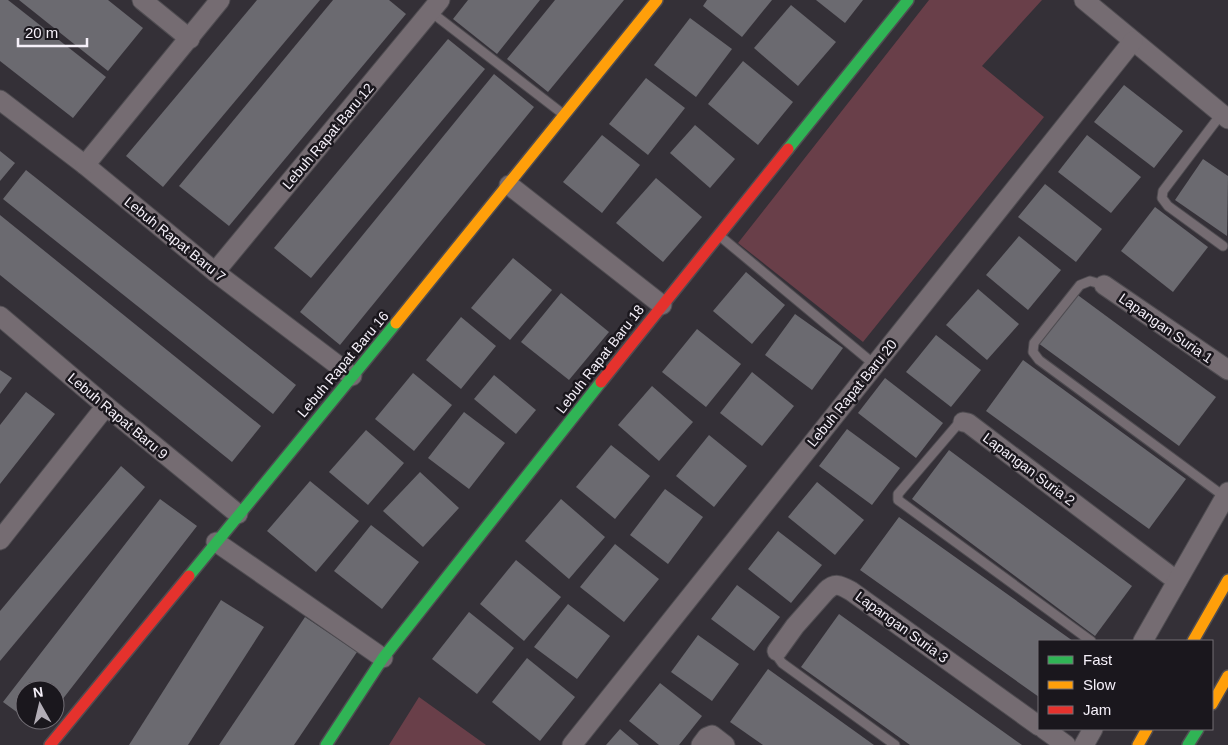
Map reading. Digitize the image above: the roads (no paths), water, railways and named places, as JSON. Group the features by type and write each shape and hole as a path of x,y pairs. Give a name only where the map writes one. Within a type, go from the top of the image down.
{"street":[{"path":"142,0 190,38"},
{"path":"85,165 220,0"},
{"name":"Lebuh Rapat Baru 16","path":"50,745 509,186 657,0"},
{"name":"Lebuh Rapat Baru 18","path":"326,745 383,658 662,305 908,0"},
{"path":"1084,0 1225,116"},
{"name":"Lebuh Rapat Baru 12","path":"215,272 435,6"},
{"name":"Lebuh Rapat Baru 20","path":"572,745 1133,41"},
{"name":"Lebuh Rapat Baru 7","path":"0,100 85,165 215,272 352,376"},
{"path":"509,186 662,305"},
{"name":"Lapangan Suria 1","path":"1104,285 1228,370"},
{"name":"Lebuh Rapat Baru 9","path":"0,316 238,514"},
{"path":"0,540 106,406"},
{"name":"Lapangan Suria 2","path":"963,422 1177,581"},
{"path":"1144,640 1226,495"},
{"path":"216,542 383,658"},
{"path":"1194,640 1228,580"},
{"name":"Lapangan Suria 3","path":"777,652 795,626 826,590 838,584 851,590 1038,725"},
{"path":"1213,702 1228,676"},
{"path":"1045,730 1066,745"},
{"path":"1084,745 1092,730"},
{"path":"1138,745 1146,730"},
{"path":"1188,745 1197,730"},
{"path":"701,745 707,737 712,736 725,745"}],"lane":[{"path":"435,6 564,115"},
{"path":"1223,246 1168,206 1162,198 1163,191 1225,116"},
{"path":"718,236 875,365"},
{"path":"1104,285 1090,281 1080,285 1034,343 1033,352 1039,360 1226,495"},
{"name":"Lapangan Suria 2","path":"963,422 958,424 898,494 898,500 1090,640"},
{"path":"777,652 777,656 782,663 895,745"}]}
